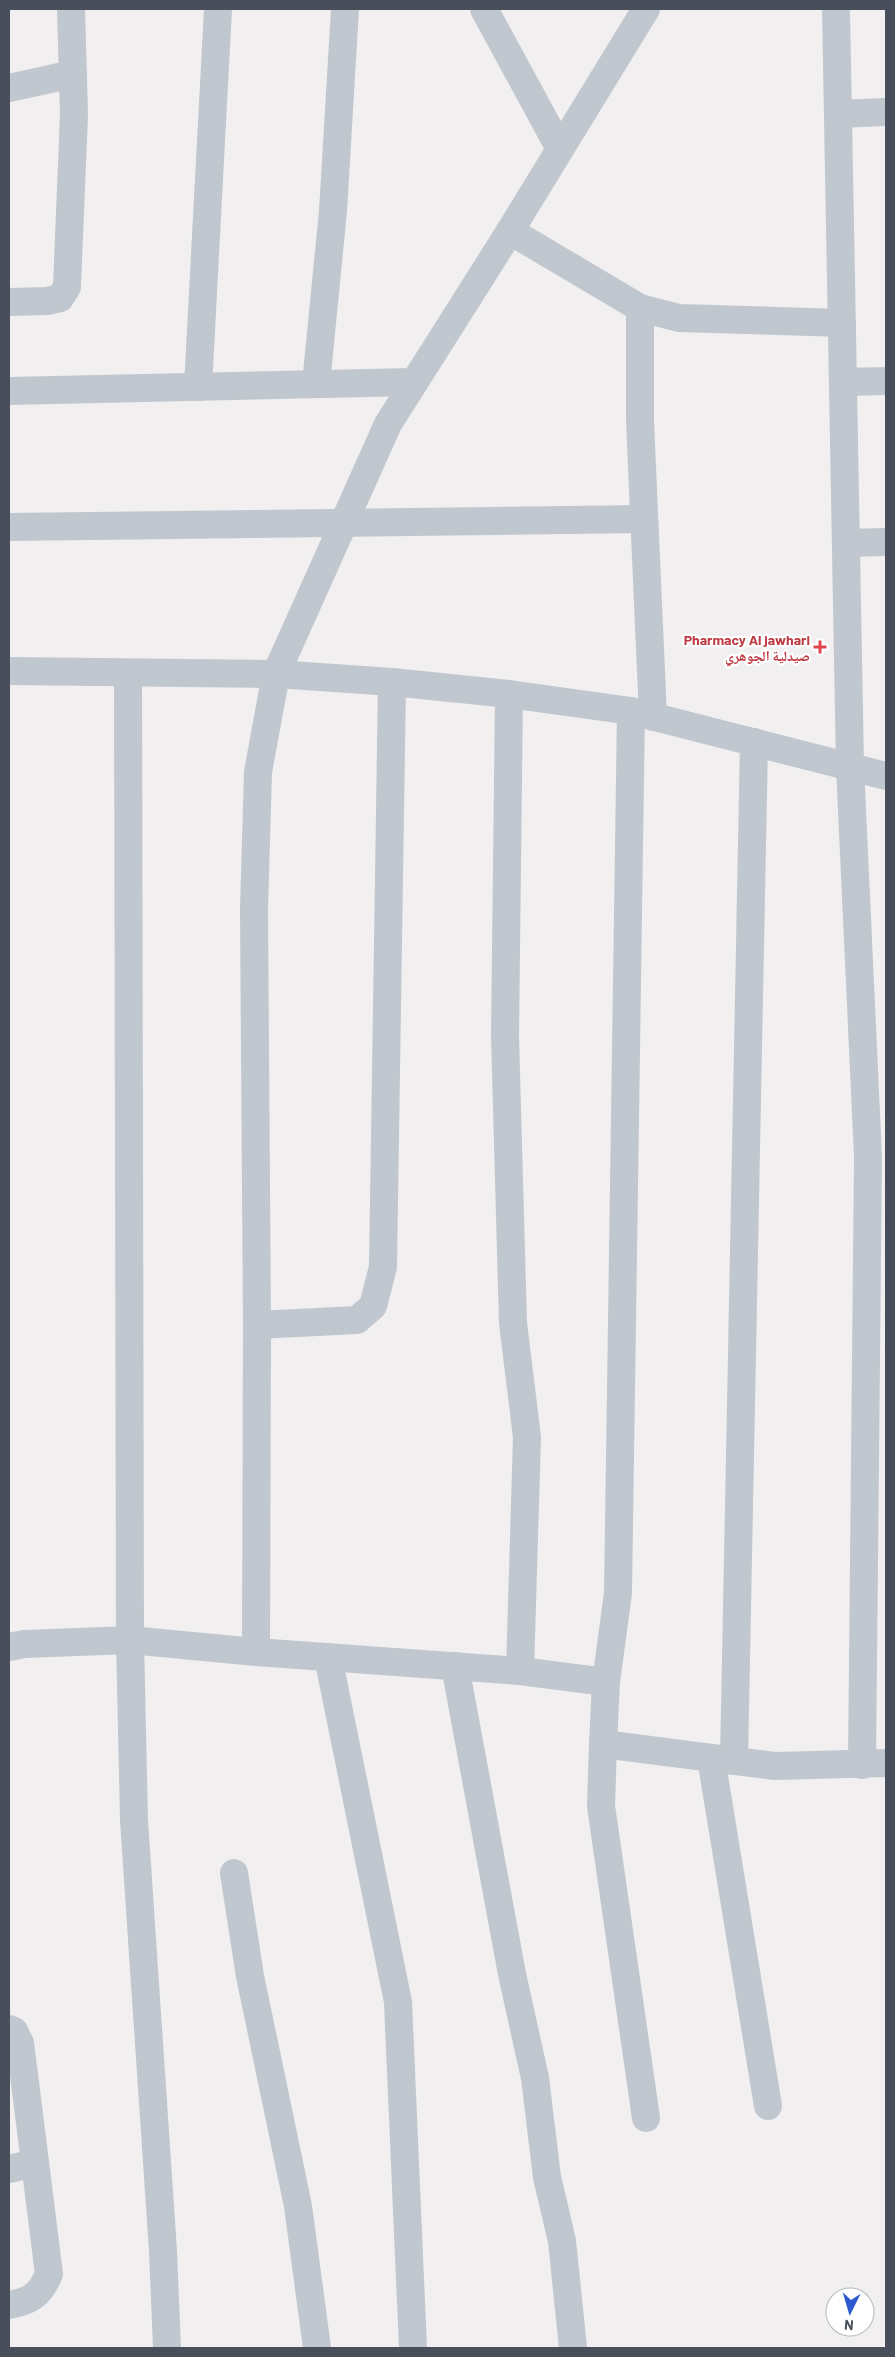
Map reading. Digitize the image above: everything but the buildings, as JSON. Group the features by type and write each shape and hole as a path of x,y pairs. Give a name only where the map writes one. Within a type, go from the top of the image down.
{"street":[{"path":"9,302 47,301 60,298 67,288 74,114 71,9"},
{"path":"198,387 218,9"},
{"path":"316,384 332,211 345,9"},
{"path":"484,9 560,147"},
{"path":"256,1652 258,1324 254,899 258,772 276,674 388,424 510,231 646,9"},
{"path":"603,1744 775,1766 874,1764 877,1186 868,1157 850,766 836,9"},
{"path":"9,88 73,74"},
{"path":"838,114 886,112"},
{"path":"510,231 640,308 679,318 842,323"},
{"path":"640,308 640,421 644,519 642,714 618,1593 606,1682 602,1806 646,2118"},
{"path":"843,382 886,381"},
{"path":"9,391 414,382"},
{"path":"9,527 644,519"},
{"path":"846,543 886,542"},
{"path":"9,671 276,674 392,682 509,694 642,714 886,776"},
{"path":"128,673 130,1640 134,1820 164,2251 167,2348"},
{"path":"258,1324 357,1320 373,1306 383,1267 392,682"},
{"path":"509,694 505,1036 513,1323 526,1437 520,1671"},
{"path":"754,742 723,1759 768,2106"},
{"path":"9,1647 24,1644 130,1640 256,1652 520,1671 606,1682"},
{"path":"328,1657 398,2002 413,2348"},
{"path":"455,1666 510,1964 536,2078 547,2177 562,2241 573,2348"},
{"path":"234,1873 250,1976 298,2206 317,2348"},
{"path":"9,2029 14,2031 20,2043 49,2274 41,2292 21,2302 9,2305"},
{"path":"9,2169 35,2163"}],"place":[{"name":"Pharmacy Al jawhari صيدلية الجوهري","path":"820,647"}]}
